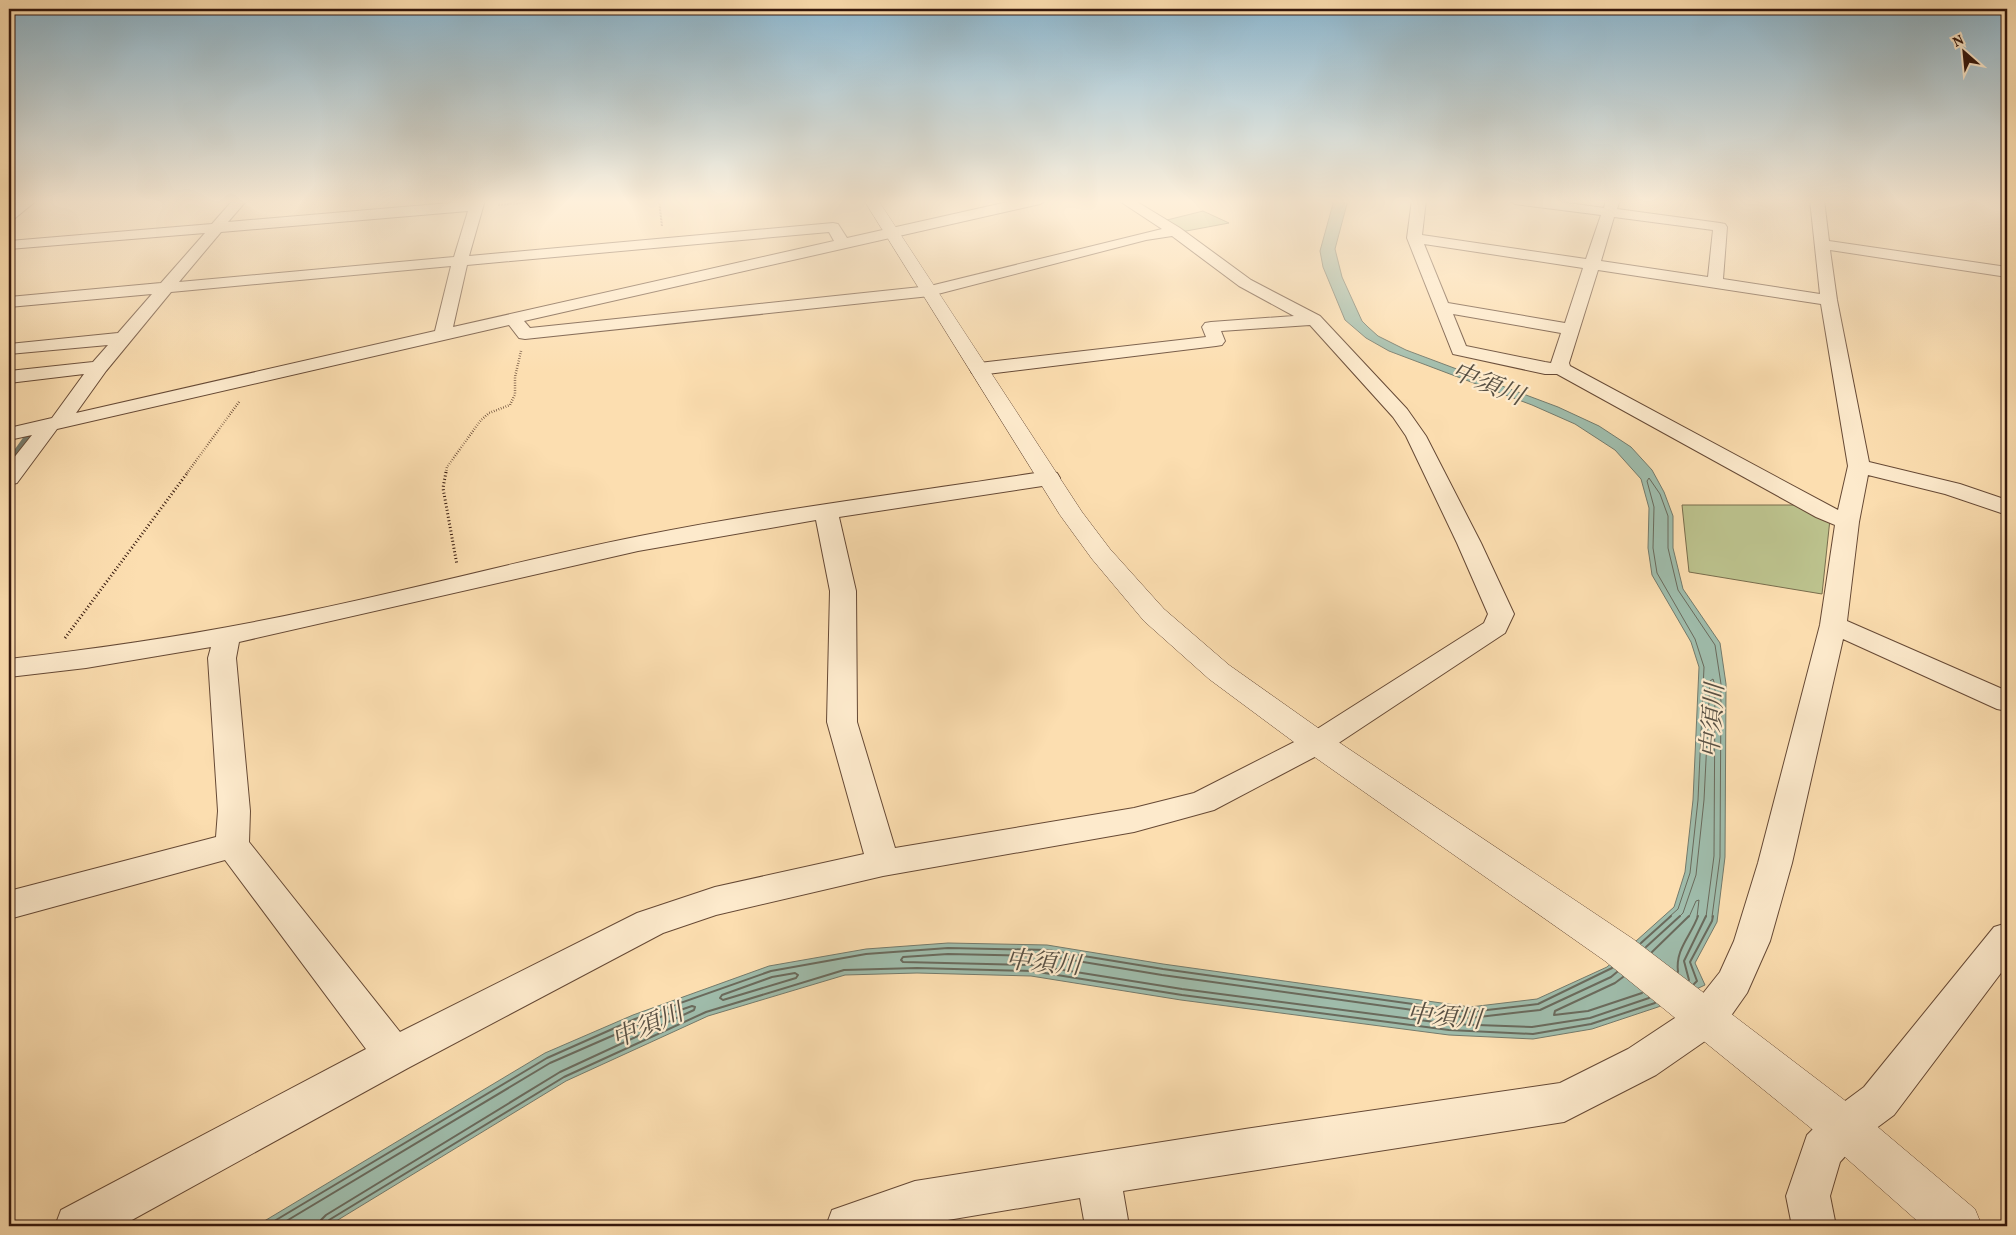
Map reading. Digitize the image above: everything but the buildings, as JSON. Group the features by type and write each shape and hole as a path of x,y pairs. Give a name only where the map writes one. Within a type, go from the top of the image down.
{"street":[{"path":"9,478 55,424 99,367 192,258"},
{"path":"443,334 461,258"},
{"path":"12,309 33,300 497,258"},
{"path":"9,434 783,258"},
{"path":"909,258 1072,515 1101,554 1154,615 1219,672 1317,743 1618,950 1697,1010 1844,1127 1958,1226"},
{"path":"513,319 525,334 930,291 1060,258"},
{"path":"77,1226 394,1055 650,922 715,901 883,863 1134,820 1203,802 1317,743 1496,627 1501,614 1469,543 1416,436 1400,413 1314,320 1245,283 1210,258"},
{"path":"1422,258 1459,350 1545,368 1562,369 1824,512 1847,522"},
{"path":"1549,258 1829,300"},
{"path":"1562,369 1560,363 1595,258"},
{"path":"1715,282 1717,258"},
{"path":"849,1226 915,1204 1245,1150 1564,1102 1642,1062 1697,1010 1734,982 1752,941 1775,863 1833,625 1847,522 1859,466 1829,300 1824,258"},
{"path":"1913,258 2007,272"},
{"path":"670,283 673,318"},
{"path":"1441,307 1571,329"},
{"path":"979,369 1216,341 1211,327 1314,320"},
{"path":"9,349 124,338"},
{"path":"9,377 99,367"},
{"path":"1859,466 1943,486 1978,496 2007,508"},
{"path":"9,668 146,651 310,620 614,549 710,530 1049,478"},
{"path":"826,512 843,591 842,722 883,863"},
{"path":"1833,625 2007,702"},
{"path":"227,636 222,658 234,810 232,845 394,1055"},
{"path":"9,905 232,845"},
{"path":"1814,1226 1808,1196 1822,1150 1844,1127 1879,1101 2007,938"},
{"path":"1098,1174 1107,1226"}],"path":[{"path":"461,585 443,488 447,467 481,420 489,413 510,405 514,394 515,376 525,334"},
{"path":"45,665 130,547 259,377"}],"green space":[{"path":"1682,505 1804,505 1830,519 1822,594 1689,572"}],"water":[{"name":"中須川","path":"1321,258 1337,258 1342,277 1362,321 1378,336 1406,350 1558,407 1599,426 1631,447 1652,470 1664,492 1673,516 1673,548 1683,589 1720,643 1726,684 1725,857 1717,922 1695,963 1705,985 1658,1007 1592,1029 1533,1039 1449,1035 1181,1000 1031,976 917,973 845,975 708,1016 566,1081 328,1226 256,1226 545,1053 633,1015 769,966 866,949 948,943 1047,945 1163,964 1470,1007 1537,999 1607,967 1674,907 1685,872 1693,800 1699,667 1691,642 1652,575 1648,548 1649,508 1641,479 1615,450 1575,424 1532,405 1389,351 1366,338 1345,320 1323,267"}],"waterway":[{"path":"9,462 29,434"}]}
